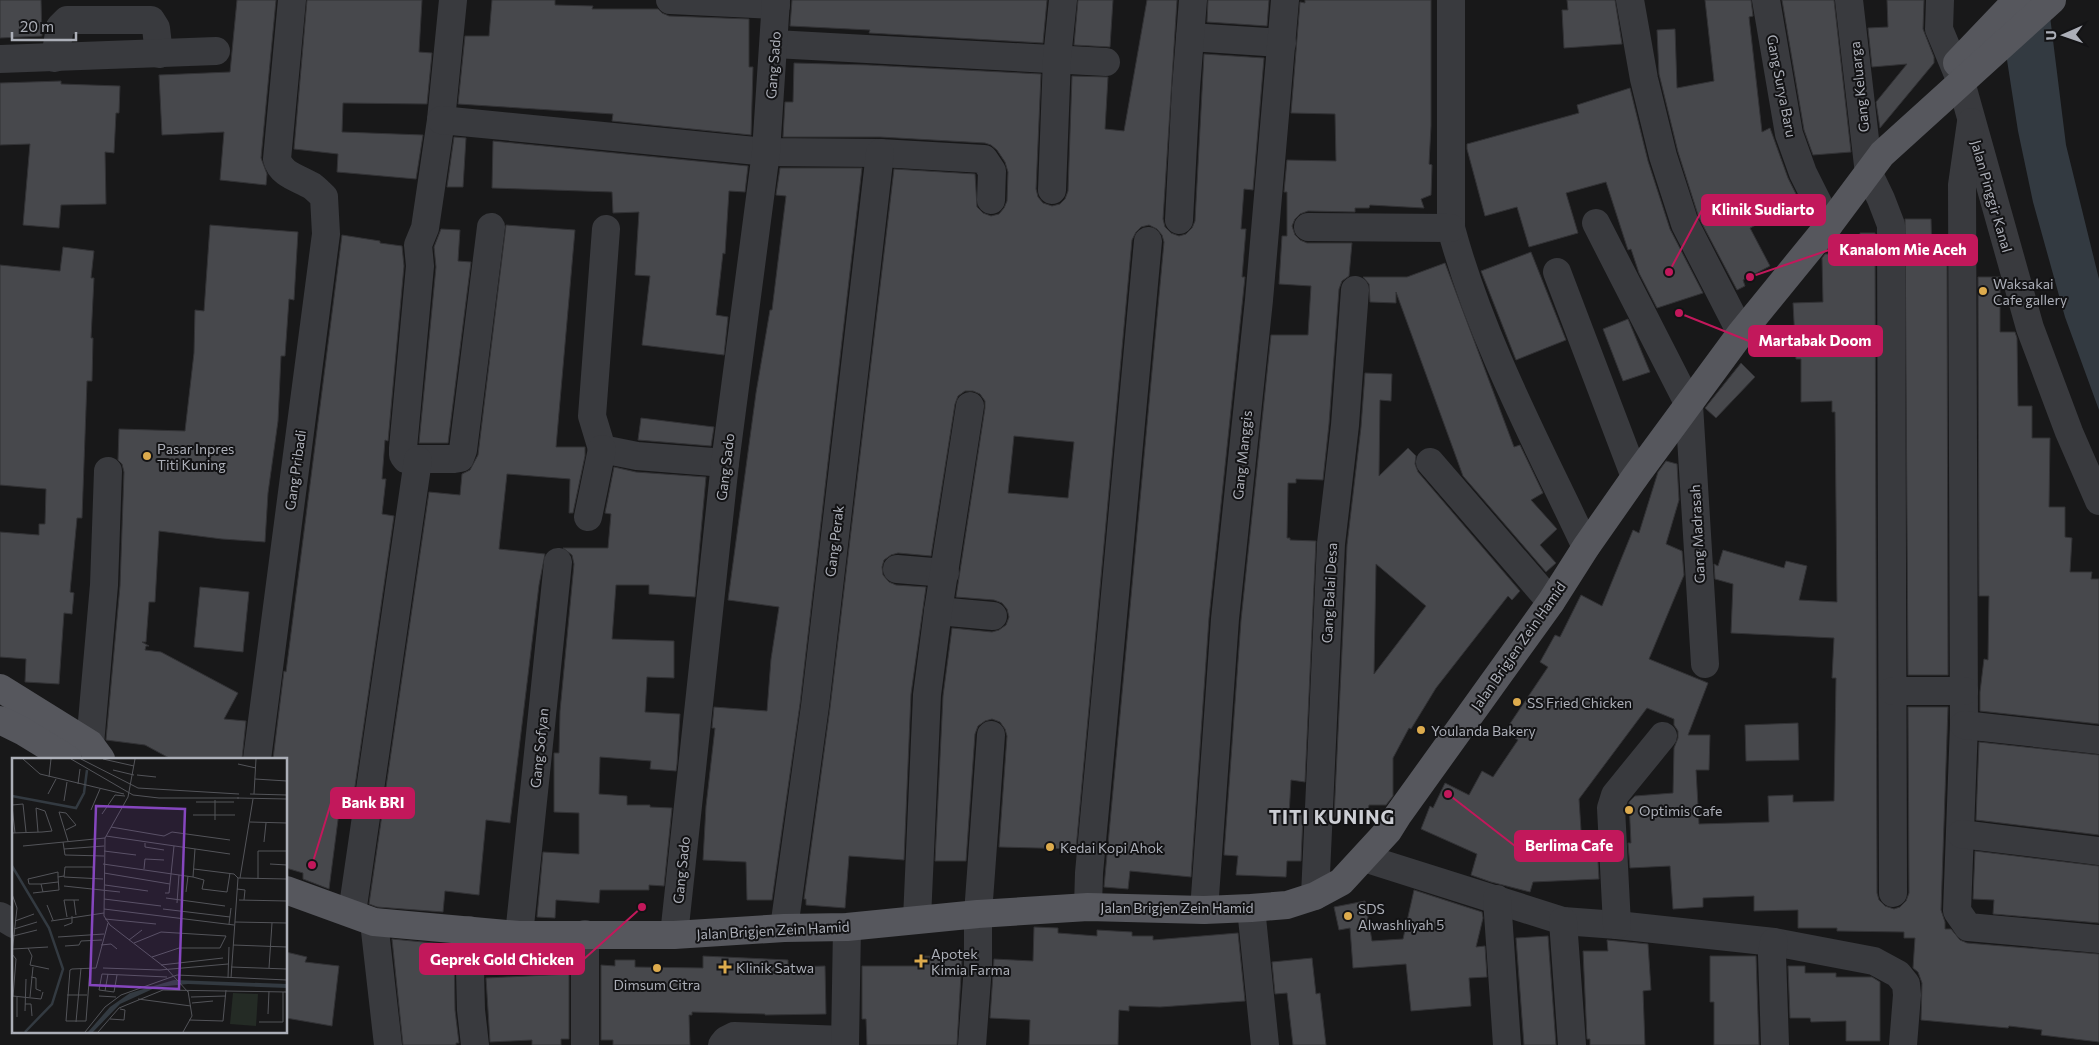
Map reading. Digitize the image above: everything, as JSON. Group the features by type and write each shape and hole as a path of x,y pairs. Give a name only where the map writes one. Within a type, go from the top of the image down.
{"main road":[{"name":"Jalan Brigjen Zein Hamid","path":"288,891 313,902 363,917 519,935 674,935 784,928 847,927 917,919 1088,907 1204,910 1251,908 1288,905 1314,896 1341,882 1388,832 1398,815 1551,602 1586,547 1635,477 1741,333 1829,225 1869,174 1882,154 1928,114 1959,71 2017,0"},
{"name":"Jalan Brigjen Zein Hamid","path":"1959,71 2052,0"},
{"path":"0,688 84,755"},
{"path":"0,720 24,732 84,755"}],"street":[{"name":"Gang Pribadi","path":"257,758 326,234 324,197 313,186 285,172 278,165 276,159 292,0"},
{"path":"453,0 441,120 425,228 418,245 420,266 403,448 403,455 406,459 454,459 460,458 463,450 491,227"},
{"path":"670,0 776,2"},
{"path":"1052,190 1057,58 1063,0"},
{"path":"1179,220 1194,0"},
{"name":"Gang Manggis","path":"1204,910 1225,619 1259,300 1285,0"},
{"path":"1451,0 1451,228 1464,273 1518,405 1586,547"},
{"path":"1630,0 1644,79 1658,136 1685,224 1741,333"},
{"name":"Gang Surya Baru","path":"1766,0 1790,134 1803,173 1829,225"},
{"name":"Gang Keluarga","path":"1849,0 1869,174 1892,225 1893,893"},
{"name":"Jalan Pinggir Kanal","path":"1940,0 1939,29 1959,71 1971,122 2030,328 2069,432 2099,501"},
{"name":"Gang Sado","path":"674,935 725,463 766,152 775,44 776,2"},
{"path":"56,58 60,28 67,20 151,20 156,28 159,54"},
{"path":"1190,37 1282,43"},
{"path":"775,44 1106,62"},
{"path":"0,59 216,51"},
{"path":"441,120 766,152 880,153 984,160 992,171 991,200"},
{"path":"1971,122 1962,185 1964,724 1957,911 1968,926 2099,939"},
{"name":"Gang Perak","path":"784,928 816,696 880,153"},
{"path":"1596,223 1689,405"},
{"path":"1308,227 1451,228"},
{"path":"588,516 602,449 592,416 606,230"},
{"path":"1088,907 1091,853 1148,241"},
{"path":"1557,272 1635,477"},
{"name":"Gang Balai Desa","path":"1314,896 1331,544 1345,425 1355,290"},
{"name":"Gang Madrasah","path":"1689,405 1704,664"},
{"path":"917,919 927,695 970,406"},
{"path":"602,449 637,456 725,463"},
{"path":"388,1045 363,917 418,460"},
{"path":"1430,462 1551,602"},
{"path":"84,755 104,584 108,471"},
{"name":"Gang Sofyan","path":"519,935 558,562"},
{"path":"897,569 945,573"},
{"path":"938,612 993,616"},
{"path":"1893,691 1964,691"},
{"path":"1964,724 2099,740"},
{"path":"972,1045 978,966 978,914 991,735"},
{"path":"1617,924 1611,808 1615,795 1663,736"},
{"path":"1961,834 2099,851"},
{"path":"1364,858 1563,921 1617,924 1774,942 1874,961 1898,974 1906,984 1909,1044"},
{"path":"1497,899 1507,1045"},
{"path":"1251,908 1265,1045"},
{"path":"0,916 12,923"},
{"path":"1563,921 1572,1045"},
{"path":"722,1045 726,1040 734,1036 845,1043 847,927"},
{"path":"469,930 471,1010 475,1045"},
{"path":"585,1045 586,934"},
{"path":"1774,942 1772,955 1775,1045"}],"shaded area":[{"path":"2004,0 2048,0 2066,145 2099,279 2099,410 2065,317 2033,202 2018,131 2007,60"}],"building":[{"path":"0,0 41,0 42,36 0,38"},
{"path":"237,0 276,0 261,158 267,174 266,185 220,180 224,132 162,135 159,75 230,72"},
{"path":"307,0 422,0 419,52 432,53 427,104 343,103 342,132 423,135 416,179 337,172 338,154 294,149"},
{"path":"492,0 555,0 555,5 593,6 592,9 658,9 669,16 749,19 749,67 753,67 751,135 612,121 613,114 458,104 465,36 489,36"},
{"path":"792,0 1047,0 1043,43 869,33 870,30 790,26"},
{"path":"1078,0 1113,0 1110,47 1074,45"},
{"path":"1147,0 1177,0 1163,219 1165,227 1171,233 1179,236 1186,234 1192,228 1195,221 1204,54 1264,58 1253,190 1244,189 1241,229 1246,229 1242,277 1245,277 1209,618 1191,877 1130,871 1128,889 1104,887 1164,242 1162,235 1157,229 1149,225 1141,227 1132,240 1076,849 999,847 1007,736 1000,722 992,719 978,726 975,734 966,861 935,861 943,696 952,628 992,632 1006,625 1009,617 1007,609 1002,603 994,600 956,597 985,408 985,401 980,394 973,391 965,391 958,396 955,404 931,556 898,553 884,560 882,567 883,575 889,582 896,585 926,587 911,694 904,860 849,856 845,908 806,905 806,899 804,899 830,708 894,169 975,174 977,207 983,213 991,216 999,214 1007,201 1008,172 1005,162 997,150 985,143 880,137 783,137 785,102 793,102 794,63 1041,74 1036,189 1038,197 1043,203 1052,206 1060,204 1065,199 1068,191 1072,76 1108,77 1105,129 1124,131","holes":["1014,436 1074,442 1068,498 1008,493"]},
{"path":"1208,0 1269,0 1267,26 1207,22"},
{"path":"1305,0 1431,0 1431,126 1429,164 1432,165 1431,195 1421,199 1424,208 1370,205 1369,208 1355,208 1355,212 1308,211 1300,214 1292,226 1295,235 1307,243 1352,243 1349,276 1342,281 1339,289 1323,480 1296,479 1296,483 1288,483 1287,538 1290,538 1290,540 1316,541 1305,782 1291,780 1289,815 1303,815 1301,861 1287,861 1286,877 1236,875 1238,856 1224,855 1241,620 1271,335 1308,335 1311,286 1279,284 1282,236 1287,236 1287,192 1284,192 1287,160 1336,161 1335,114 1291,113 1300,2 1305,3"},
{"path":"1567,0 1615,0 1622,44 1564,48 1562,10 1568,10"},
{"path":"1705,0 1751,0 1753,16 1749,17 1762,132 1770,128 1788,178 1800,202 1750,228 1770,266 1743,280 1745,286 1737,290 1699,218 1678,152 1659,74 1657,30 1675,29 1677,88 1714,81"},
{"path":"1782,0 1834,0 1851,152 1813,155 1804,130"},
{"path":"1887,0 1924,0 1923,29 1934,57 1934,63 1880,128 1876,102 1907,64 1872,67 1868,28 1888,27"},
{"path":"61,81 61,84 120,86 119,113 116,113 114,153 105,152 106,204 61,205 59,228 23,225 30,144 0,145 0,83"},
{"path":"1630,88 1648,161 1670,229 1703,293 1657,308 1639,273 1631,249 1628,250 1606,182 1566,193 1578,233 1529,247 1517,207 1485,216 1467,149 1467,144 1579,113 1577,105"},
{"path":"454,137 466,138 463,187 447,187"},
{"path":"493,141 748,166 745,192 729,191 725,254 723,253 716,315 728,317 724,355 642,345 650,276 635,275 639,212 613,213 612,192 492,188"},
{"path":"780,168 862,168 800,704 772,900 747,900 746,862 703,860 706,806 715,728 712,728 714,707 767,711 771,659 779,607 728,600 756,393 770,310 772,310 786,196 776,195"},
{"path":"1905,219 1931,219 1932,254 1947,254 1948,675 1908,675"},
{"path":"210,225 298,232 294,300 289,299 285,356 281,356 278,421 268,493 265,542 159,531 155,602 149,602 146,642 142,642 149,646 146,646 145,650 161,652 238,693 224,719 246,721 242,758 169,758 145,745 106,740 120,586 124,472 122,464 118,460 119,429 185,431 194,353 195,310 204,311"},
{"path":"506,225 575,230 556,447 585,447 585,456 573,513 569,513 570,479 507,474 499,549 545,554 539,585 510,823 486,820 479,895 445,891 443,912 377,907 369,904 429,492 460,495 462,474 470,470 478,455"},
{"path":"441,229 460,230 458,261 471,262 448,443 419,443 436,267 434,247"},
{"path":"1860,233 1875,233 1877,893 1879,900 1885,906 1894,909 1900,907 1906,901 1909,893 1908,707 1948,707 1941,910 1945,929 1951,929 1960,940 1967,943 2099,954 2099,1042 2041,1035 2042,1030 1921,1020 1922,983 1918,972 1913,968 1915,938 1904,938 1904,932 1837,931 1837,928 1798,928 1798,910 1754,911 1754,896 1703,898 1703,907 1673,909 1670,866 1630,868 1628,843 1631,843 1629,802 1635,796 1673,793 1674,748 1678,738 1678,731 1674,725 1674,719 1647,708 1579,799 1582,845 1597,845 1599,879 1533,882 1530,892 1491,882 1471,875 1477,854 1421,829 1430,806 1433,808 1445,783 1469,795 1482,771 1493,777 1518,740 1505,731 1548,667 1540,662 1555,635 1560,637 1581,595 1602,606 1633,530 1639,533 1658,472 1666,461 1677,464 1679,500 1666,544 1682,551 1684,575 1649,659 1708,683 1688,735 1710,735 1709,770 1696,770 1699,824 1769,822 1768,796 1793,795 1793,802 1834,801 1836,678 1832,678 1834,638 1731,633 1733,584 1715,579 1714,564 1718,566 1723,550 1784,568 1786,561 1807,566 1799,600 1837,602 1835,412 1832,412 1832,401 1801,402 1801,359 1796,359 1793,303 1823,302 1822,258 1825,254 1860,254"},
{"path":"342,235 402,246 404,266 388,441 385,440 382,479 386,479 382,514 394,516 351,814 339,812 329,889 303,879 303,873 288,869 288,758 273,758 284,671 286,672"},
{"path":"63,247 94,251 91,278 94,278 91,338 93,338 92,381 87,381 82,518 77,518 70,592 74,593 72,614 64,613 59,684 25,682 26,659 0,657 0,532 39,535 39,524 45,524 46,489 0,485 0,265 60,271"},
{"path":"1531,252 1566,340 1516,360 1481,271"},
{"path":"1445,263 1514,447 1520,445 1543,493 1531,500 1557,529 1540,545 1556,563 1546,572 1463,476 1396,292 1396,303 1370,302 1369,284 1363,277 1407,277"},
{"path":"1978,277 2000,277 2000,332 2015,332 2017,338 2018,406 2032,406 2032,438 2050,438 2049,507 2065,507 2065,537 2072,538 2070,572 2092,572 2091,579 2099,579 2099,724 1980,711 1984,659 1988,660 1989,596 1979,596"},
{"path":"1628,319 1650,372 1623,381 1603,329"},
{"path":"1741,363 1755,377 1716,418 1705,408"},
{"path":"1365,373 1392,374 1391,401 1380,400 1379,476 1408,448 1416,456 1415,464 1418,472 1520,591 1512,600 1508,596 1436,688 1411,729 1409,728 1393,758 1393,796 1386,805 1369,805 1368,811 1353,811 1352,818 1334,817 1347,545 1361,427","holes":["1376,564 1426,606 1374,674"]},
{"path":"641,418 714,427 711,446 638,440"},
{"path":"614,467 636,472 706,477 695,597 649,594 649,585 616,585 612,639 674,641 674,678 647,677 645,712 680,714 677,764 676,771 650,769 651,761 600,757 599,794 627,796 627,805 650,805 650,807 672,808 664,886 649,885 649,890 600,890 599,903 556,900 555,918 537,917 543,852 579,854 579,813 554,812 554,753 559,753 560,711 574,564 572,555 563,548 608,548 611,514 605,513"},
{"path":"200,587 249,592 243,652 194,647"},
{"path":"1798,723 1799,760 1746,761 1745,725"},
{"path":"1979,742 2099,755 2099,835 1976,820"},
{"path":"1975,851 2099,866 2099,923 1993,914 1994,900 1973,899"},
{"path":"1414,890 1482,912 1483,918 1476,947 1485,946 1487,977 1469,978 1471,1006 1411,1011 1406,964 1353,968 1350,928 1339,930 1334,907 1365,901 1372,941 1403,939"},
{"path":"1034,927 1058,928 1058,933 1097,936 1097,930 1132,932 1132,936 1153,936 1153,940 1238,933 1245,1001 1160,1007 1129,1006 1129,1011 1119,1010 1118,1045 1029,1045 1030,1020 990,1018 994,959 1033,961"},
{"path":"1548,936 1556,1045 1524,1045 1516,938"},
{"path":"392,939 454,945 455,1010 459,1043 456,1043 456,1045 403,1045"},
{"path":"1607,940 1648,944 1651,990 1643,991 1645,1045 1590,1045 1590,1039 1587,1039 1583,951 1608,951"},
{"path":"288,952 307,957 305,962 339,966 332,1026 288,1018"},
{"path":"703,956 788,960 788,967 825,966 826,1014 765,1015 692,1012 692,1015 689,1015 690,1045 613,1045 613,1040 601,1040 601,965 615,966 615,960 635,960 635,967 703,968"},
{"path":"921,956 962,957 957,1045 867,1045 866,1019 862,1019 862,966 921,966"},
{"path":"1710,956 1756,956 1759,1045 1714,1045 1714,1002 1710,1002"},
{"path":"1312,958 1316,994 1320,993 1326,1045 1293,1045 1287,993 1275,994 1272,962"},
{"path":"1788,966 1805,966 1805,973 1836,973 1836,977 1872,977 1880,982 1880,1041 1846,1041 1846,1021 1811,1022 1810,1018 1790,1018"},
{"path":"569,974 569,1039 561,1039 561,1045 532,1045 532,1040 490,1042 486,978"}],"place":[{"name":"Klinik Sudiarto","path":"1669,272"},
{"name":"Kanalom Mie Aceh","path":"1750,277"},
{"name":"Waksakai Cafe gallery","path":"1983,291"},
{"name":"Martabak Doom","path":"1679,313"},
{"name":"Pasar Inpres Titi Kuning","path":"147,456"},
{"name":"SS Fried Chicken","path":"1517,702"},
{"name":"Youlanda Bakery","path":"1421,730"},
{"name":"Berlima Cafe","path":"1448,794"},
{"name":"Optimis Cafe","path":"1629,810"},
{"name":"Kedai Kopi Ahok","path":"1050,847"},
{"name":"Bank BRI","path":"312,865"},
{"name":"Geprek Gold Chicken","path":"642,907"},
{"name":"SDS Alwashliyah 5","path":"1348,916"},
{"name":"Apotek Kimia Farma","path":"921,961"},
{"name":"Klinik Satwa","path":"725,967"},
{"name":"Dimsum Citra","path":"657,968"}],"district":[{"name":"TITI KUNING","path":"1332,816"}]}
